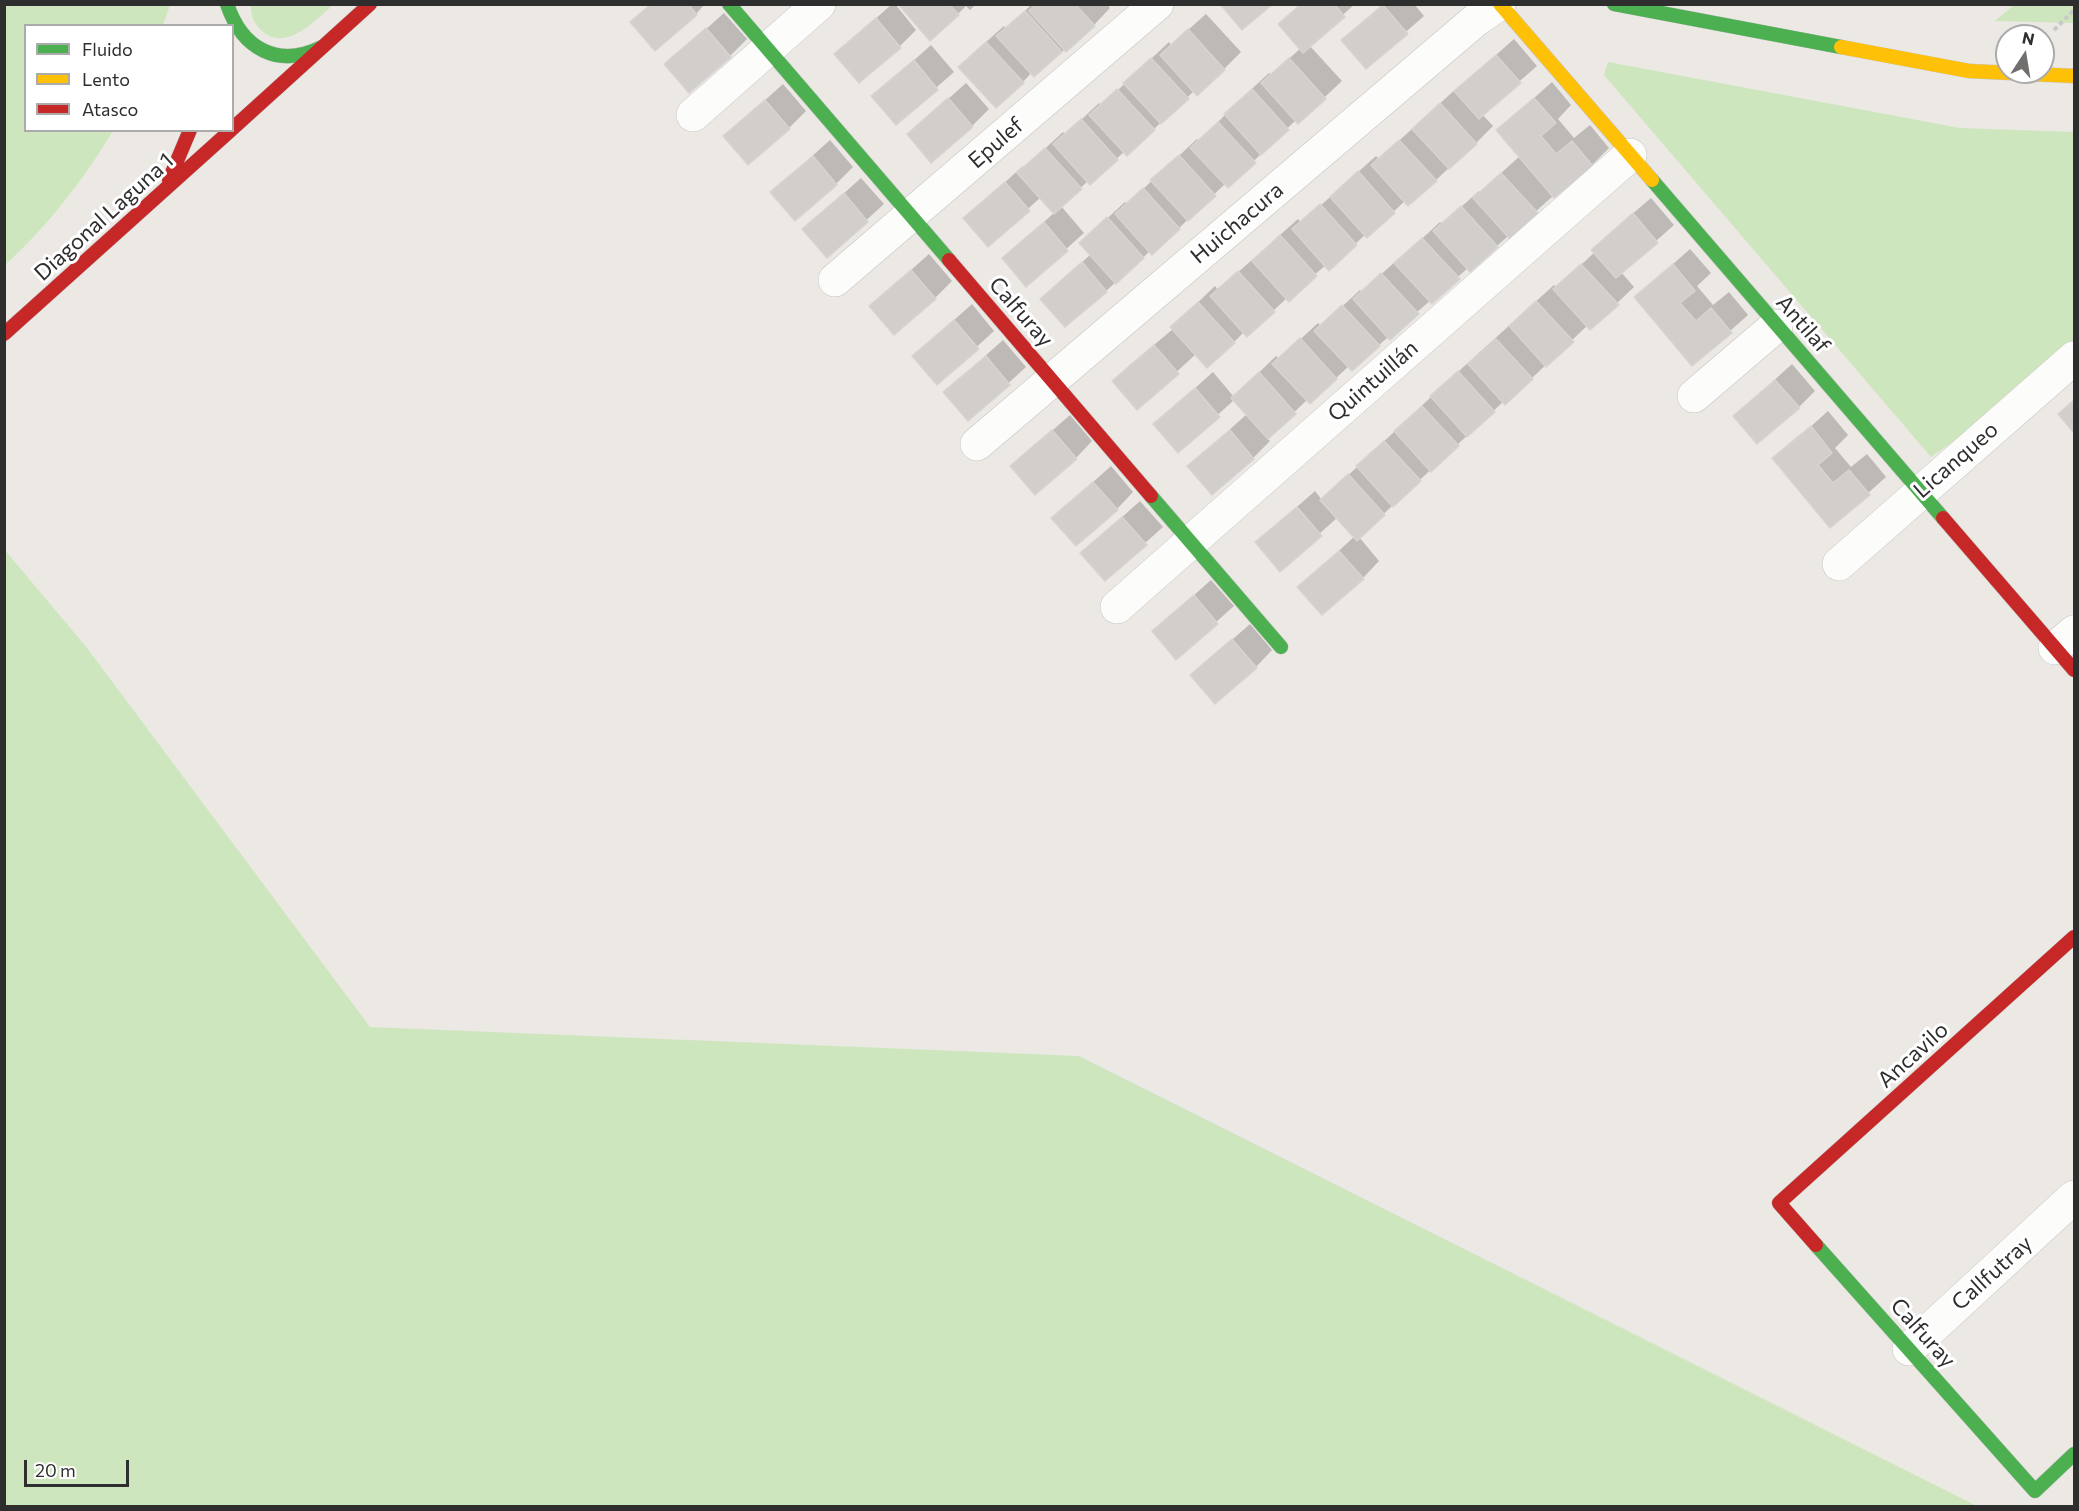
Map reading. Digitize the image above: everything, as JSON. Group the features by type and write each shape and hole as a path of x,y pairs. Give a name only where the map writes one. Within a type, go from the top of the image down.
{"street":[{"path":"220,24 225,4"},
{"path":"225,4 233,24"},
{"name":"Diagonal Laguna 1","path":"234,128 370,4"},
{"name":"Calfuray","path":"729,4 1281,647"},
{"path":"693,115 819,4"},
{"name":"Epulef","path":"835,280 1157,4"},
{"name":"Antilaf","path":"1500,4 1920,492 2068,650"},
{"name":"Huichacura","path":"976,444 1468,27 1500,4"},
{"path":"1614,4 1970,71 2074,76"},
{"path":"234,25 242,37 255,48 270,55 286,57 302,55 317,50 331,40"},
{"path":"165,190 189,132"},
{"name":"Diagonal Laguna 1","path":"4,334 230,132"},
{"name":"Quintuillán","path":"1117,607 1630,155"},
{"path":"1694,396 1776,326"},
{"name":"Licanqueo","path":"1839,564 2074,358"},
{"name":"Ancavilo","path":"1779,1203 2074,938"},
{"name":"Callfutray","path":"1909,1349 2074,1197"},
{"name":"Calfuray","path":"1779,1203 2035,1491 2074,1454"}],"path":[{"path":"2055,29 2074,10"}],"green space":[{"path":"5,4 170,5 163,24 24,24 24,132 112,132 64,202 5,265"},
{"path":"251,5 333,5 309,26 290,37 280,38 270,36 259,28 254,22"},
{"path":"2014,5 2074,5 2074,23 1995,21"},
{"path":"1608,62 1960,128 2074,132 2074,344 2011,401 1931,457 1604,75"},
{"path":"4,549 87,648 370,1027 1079,1056 1977,1506 5,1506"}],"building":[{"path":"651,4 688,4 697,15 655,51 630,22"},
{"path":"898,4 949,4 959,15 930,41"},
{"path":"1036,4 1075,4 1095,26 1066,52 1029,11"},
{"path":"1220,4 1273,4 1242,30"},
{"path":"1301,4 1334,4 1345,17 1303,53 1278,24"},
{"path":"1383,5 1408,34 1366,69 1341,40"},
{"path":"1025,11 1062,52 1034,77 996,36"},
{"path":"876,18 901,48 859,83 834,54"},
{"path":"706,28 731,57 689,93 664,64"},
{"path":"1188,29 1225,70 1197,96 1160,55"},
{"path":"986,42 1024,83 996,108 958,67"},
{"path":"1496,55 1521,83 1479,119 1454,91"},
{"path":"1151,58 1189,99 1161,124 1123,83"},
{"path":"1289,58 1326,99 1298,124 1261,83"},
{"path":"914,60 938,90 896,125 871,96"},
{"path":"1117,89 1155,130 1127,156 1089,115"},
{"path":"1252,89 1289,130 1261,155 1224,114"},
{"path":"948,98 973,127 931,163 907,134"},
{"path":"1534,98 1556,123 1541,136 1556,154 1572,141 1593,166 1554,198 1496,130"},
{"path":"765,100 790,129 748,165 723,136"},
{"path":"1440,103 1477,144 1449,169 1412,129"},
{"path":"1081,119 1118,160 1090,185 1053,144"},
{"path":"1218,122 1256,163 1228,188 1190,148"},
{"path":"1399,140 1437,181 1408,206 1371,165"},
{"path":"1045,148 1082,189 1054,214 1017,173"},
{"path":"1179,155 1216,196 1188,221 1150,180"},
{"path":"813,156 837,185 795,221 770,192"},
{"path":"1358,171 1395,213 1367,238 1330,197"},
{"path":"1501,173 1538,213 1510,239 1473,198"},
{"path":"1005,182 1030,211 988,247 963,218"},
{"path":"1143,188 1180,229 1152,255 1115,214"},
{"path":"844,193 868,222 827,258 802,229"},
{"path":"1320,204 1357,245 1329,271 1292,229"},
{"path":"1461,206 1498,247 1470,272 1433,231"},
{"path":"1633,213 1658,243 1616,278 1591,250"},
{"path":"1107,217 1144,258 1116,284 1079,243"},
{"path":"1044,222 1068,251 1026,287 1002,258"},
{"path":"1280,235 1317,276 1289,302 1252,261"},
{"path":"1422,238 1460,279 1432,304 1394,263"},
{"path":"1082,262 1107,292 1065,327 1040,299"},
{"path":"1581,264 1619,305 1590,330 1553,289"},
{"path":"1673,264 1695,291 1680,303 1696,321 1711,308 1732,333 1692,366 1634,297"},
{"path":"911,270 936,299 894,335 869,306"},
{"path":"1238,271 1275,312 1247,337 1210,296"},
{"path":"1381,273 1419,314 1390,340 1353,299"},
{"path":"1536,301 1574,342 1546,367 1509,326"},
{"path":"1198,302 1235,343 1207,368 1170,327"},
{"path":"1342,305 1380,346 1352,371 1314,331"},
{"path":"954,320 979,349 937,385 912,356"},
{"path":"1300,338 1337,379 1310,404 1272,364"},
{"path":"1496,339 1533,379 1505,405 1468,364"},
{"path":"1154,345 1179,374 1137,410 1112,381"},
{"path":"986,356 1010,385 968,421 943,392"},
{"path":"1458,371 1495,412 1467,437 1430,396"},
{"path":"1259,372 1296,414 1268,439 1231,398"},
{"path":"1775,380 1800,408 1757,444 1733,416"},
{"path":"1195,388 1220,417 1178,453 1153,424"},
{"path":"2074,400 2074,433 2058,414"},
{"path":"1422,406 1459,446 1431,472 1394,431"},
{"path":"1811,426 1832,453 1818,465 1833,483 1849,470 1870,495 1830,528 1772,458"},
{"path":"1052,430 1077,459 1035,495 1010,466"},
{"path":"1230,430 1254,459 1212,495 1187,466"},
{"path":"1384,441 1421,481 1393,507 1356,466"},
{"path":"1348,474 1385,515 1357,541 1320,500"},
{"path":"1093,482 1118,510 1076,546 1051,518"},
{"path":"1297,507 1322,536 1280,572 1255,542"},
{"path":"1122,517 1147,545 1105,581 1080,553"},
{"path":"1339,551 1364,579 1322,615 1297,587"},
{"path":"1194,595 1218,624 1176,660 1152,631"},
{"path":"1232,639 1257,668 1215,704 1190,675"}],"traffic: fast":[{"path":"227,4 242,33 264,51 291,56 322,47"},
{"path":"729,4 949,260"},
{"path":"1614,4 1841,47"},
{"path":"1652,180 1943,518"},
{"path":"1151,496 1281,647"},
{"path":"1816,1245 2035,1491 2074,1454"}],"traffic: slow":[{"path":"1500,4 1652,180"},
{"path":"1841,47 1969,71 2074,76"}],"traffic: jam":[{"path":"234,127 370,4"},
{"path":"169,180 189,132"},
{"path":"4,334 229,132"},
{"path":"949,260 1151,496"},
{"path":"1943,518 2074,670"},
{"path":"1816,1245 1779,1203 2074,937"}]}
